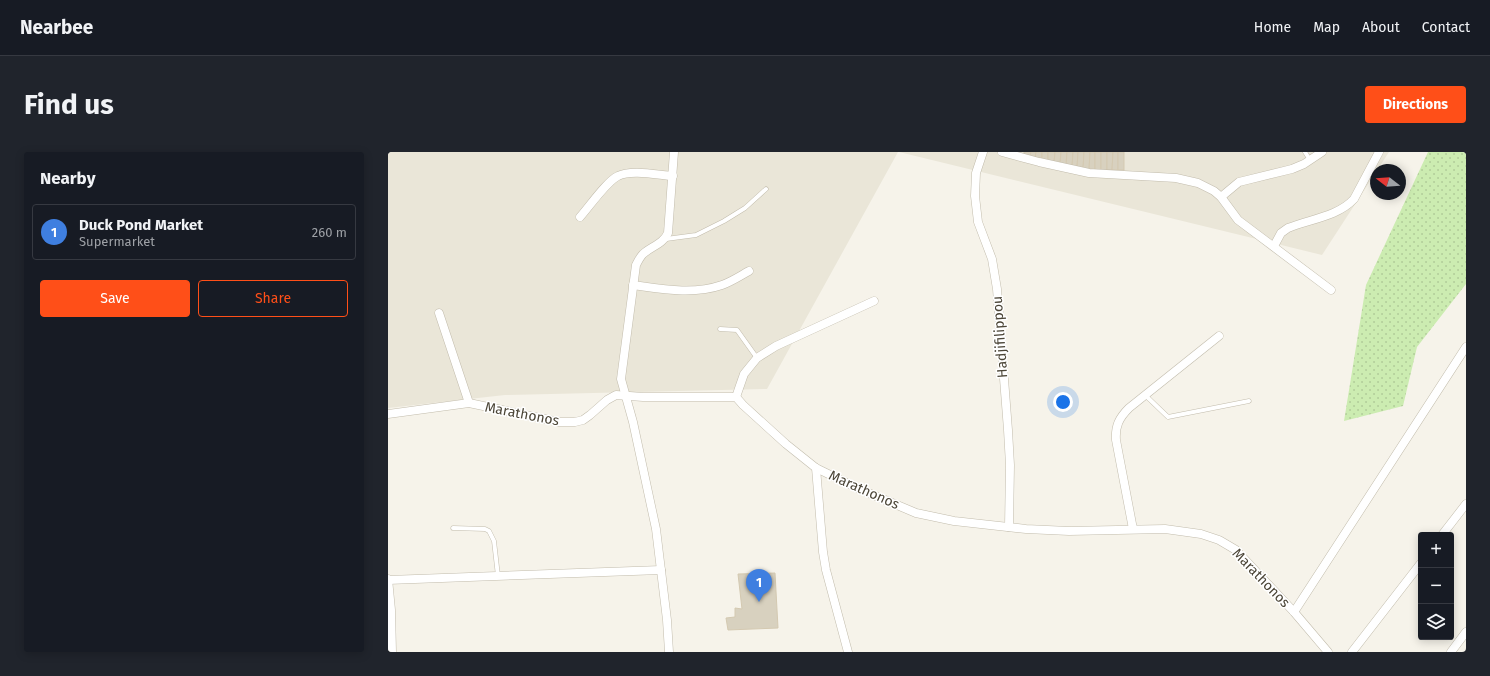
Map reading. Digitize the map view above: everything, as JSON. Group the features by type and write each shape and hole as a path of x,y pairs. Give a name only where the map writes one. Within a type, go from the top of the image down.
{"street":[{"path":"669,652 661,570 654,521 634,422 621,379 636,265 640,257 666,238 670,227 674,152"},
{"name":"Hadjifilippou","path":"982,152 976,172 975,196 978,222 992,259 997,289 1010,465 1009,527"},
{"path":"1002,152 1089,173 1187,180 1206,186 1221,197 1238,220 1331,290"},
{"path":"1221,197 1239,182 1292,169 1322,152"},
{"path":"1274,246 1282,233 1288,228 1337,212 1349,205 1354,199 1379,152"},
{"path":"580,217 608,183 618,175 631,173 673,176"},
{"path":"633,285 670,290 706,289 722,285 749,271"},
{"path":"736,397 744,374 757,358 776,346 874,301"},
{"path":"439,313 469,403"},
{"path":"1133,529 1115,432 1117,423 1121,416 1145,395 1219,336"},
{"path":"1294,612 1466,347"},
{"name":"Marathonos","path":"388,414 469,403 559,422 575,422 583,420 612,396 616,395 736,397 769,428 816,468 859,489 916,513 954,521 1044,531 1152,528 1182,531 1210,537 1229,545 1236,550 1294,612 1328,652"},
{"path":"816,468 819,516 826,570 848,652"},
{"path":"1444,532 1466,504"},
{"path":"1352,652 1418,567"},
{"path":"392,652 388,580 661,570"},
{"path":"1451,652 1466,632"}],"lane":[{"path":"1305,152 1310,160"},
{"path":"666,238 696,235 724,221 745,208 766,189"},
{"path":"720,329 737,330 757,358"},
{"path":"1145,395 1168,417 1249,401"},
{"path":"453,528 489,531 494,541 498,576"}],"shaded area":[{"path":"388,152 898,152 767,389 505,395 388,408"},
{"path":"899,152 1389,152 1381,164 1370,164 1370,181 1322,255"}],"green space":[{"path":"1428,152 1466,152 1466,284 1417,347 1403,406 1344,421 1366,285"}],"building":[{"path":"1024,152 1031,152 1030,156 1024,154"},
{"path":"1031,152 1036,152 1035,158 1030,156"},
{"path":"1036,152 1042,152 1042,159 1035,158"},
{"path":"1042,152 1048,152 1048,161 1042,159"},
{"path":"1048,152 1055,152 1054,163 1048,161"},
{"path":"1055,152 1061,152 1060,164 1054,163"},
{"path":"1061,152 1067,152 1066,166 1060,164"},
{"path":"1067,152 1073,152 1072,167 1066,166"},
{"path":"1073,152 1078,152 1077,168 1072,167"},
{"path":"1078,152 1084,152 1083,169 1077,168"},
{"path":"1084,152 1090,152 1089,170 1083,169"},
{"path":"1090,152 1095,152 1095,170 1089,170"},
{"path":"1095,152 1101,152 1101,171 1095,170"},
{"path":"1101,152 1107,152 1107,170 1101,171"},
{"path":"1107,152 1113,152 1112,170 1107,170"},
{"path":"1113,152 1118,152 1118,170 1112,170"},
{"path":"1118,152 1124,152 1124,170 1118,170"},
{"path":"775,573 778,628 728,630 726,618 735,617 735,608 742,609 738,574"}],"place":[{"name":"Duck Pond Market","path":"759,602"}]}
